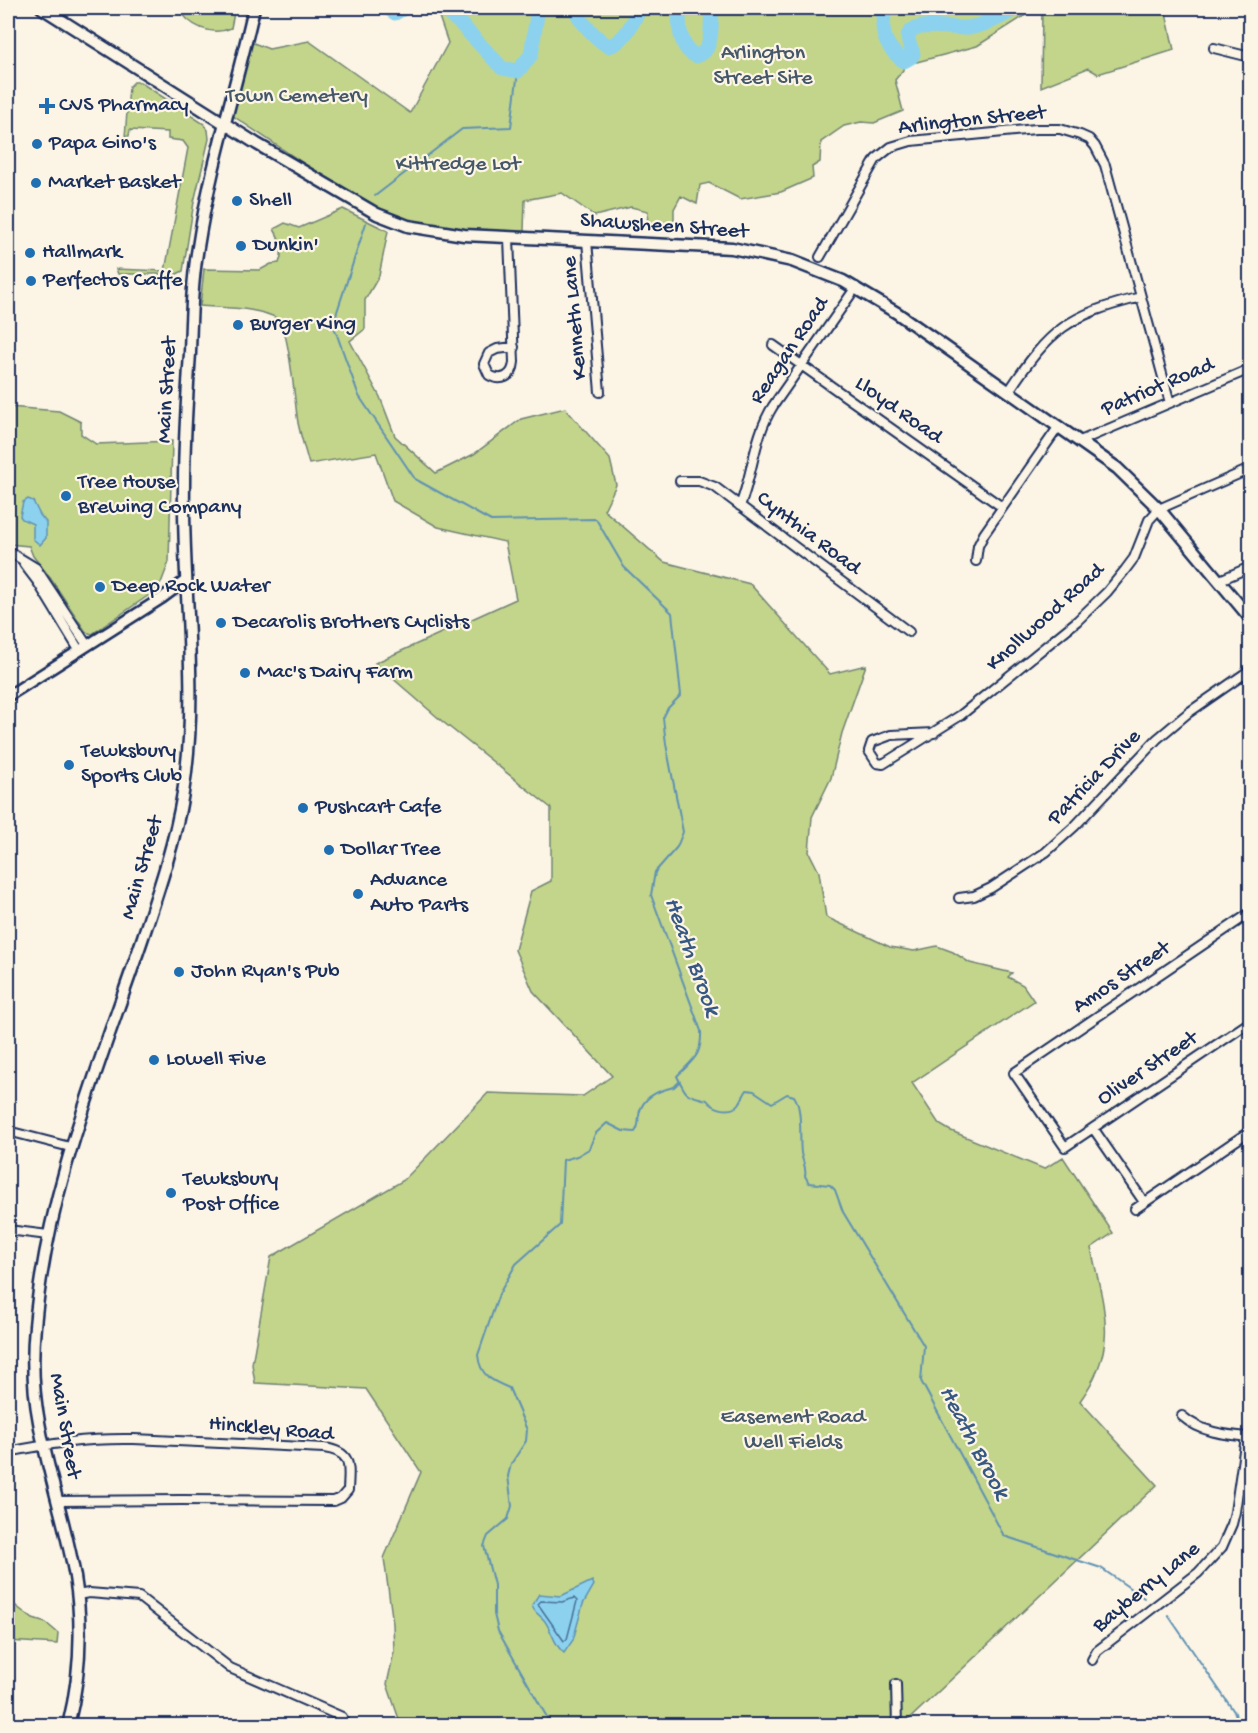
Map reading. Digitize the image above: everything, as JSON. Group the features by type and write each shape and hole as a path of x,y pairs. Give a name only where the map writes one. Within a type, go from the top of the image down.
{"main road":[{"name":"Shawsheen Street","path":"42,8 226,124 340,193 393,221 421,230 448,234 732,248 779,257 805,265 856,287 1009,391 1122,473 1159,508 1251,618"},
{"name":"Main Street","path":"68,1725 78,1661 77,1595 74,1572 37,1412 35,1325 48,1235 70,1147 155,901 178,819 185,779 190,725 184,486 193,282 204,214 254,8"}],"street":[{"path":"1214,48 1251,57"},
{"name":"Arlington Street","path":"820,257 870,166 882,152 891,147 911,141 1036,129 1060,129 1080,135 1089,139 1101,155 1170,403"},
{"path":"509,238 514,347 514,365 511,374 500,379 489,375 484,364 489,353 497,349 514,347"},
{"name":"Kenneth Lane","path":"587,241 600,392"},
{"name":"Reagan Road","path":"740,506 749,481 763,423 856,287"},
{"path":"1009,391 1042,345 1063,326 1099,308 1141,297"},
{"name":"Lloyd Road","path":"773,345 1002,507"},
{"name":"Patriot Road","path":"1080,441 1251,369"},
{"path":"976,561 980,540 1059,426"},
{"path":"1159,508 1251,469"},
{"name":"Cynthia Road","path":"680,481 707,483 909,632"},
{"name":"Knollwood Road","path":"934,733 884,737 871,744 870,755 878,764 883,764 934,733 1056,639 1097,602 1116,581 1134,558 1149,520 1159,508"},
{"path":"8,551 21,560 83,647"},
{"path":"1220,580 1251,567"},
{"path":"8,696 186,581"},
{"name":"Patricia Drive","path":"959,898 974,896 992,888 1046,852 1075,826 1157,739 1188,713 1251,669"},
{"name":"Amos Street","path":"1065,1147 1014,1073 1251,913"},
{"name":"Oliver Street","path":"1065,1147 1251,1022"},
{"path":"1093,1128 1144,1202"},
{"path":"8,1131 70,1147"},
{"path":"1135,1209 1251,1131"},
{"path":"8,1230 48,1235"},
{"path":"1182,1416 1204,1429 1248,1437"},
{"name":"Bayberry Lane","path":"1092,1660 1098,1651 1198,1573 1222,1547 1235,1512 1248,1437"},
{"name":"Hinckley Road","path":"44,1444 112,1438 301,1446 335,1450 342,1453 348,1462 348,1490 341,1498 334,1501 57,1502"},
{"path":"8,1452 44,1444"},
{"path":"77,1595 89,1593 139,1597 230,1668 342,1717 345,1725"},
{"path":"896,1684 897,1725"}],"green space":[{"path":"179,8 235,8 231,28 216,31 194,25"},
{"path":"436,8 1037,8 977,46 917,62 904,60 903,70 895,80 903,111 874,123 861,122 844,126 821,142 820,162 812,167 813,178 781,192 740,199 709,183 700,185 697,204 681,196 674,209 674,226 647,228 648,211 631,207 595,216 562,193 525,200 524,231 438,235 371,212 327,179 233,116 251,42 269,49 309,41 410,113 448,43"},
{"path":"1042,8 1165,8 1174,50 1098,74 1088,68 1041,87"},
{"path":"134,82 140,82 204,124 208,130 209,139 194,202 183,271 177,274 118,274 116,269 165,271 188,148 183,141 168,139 168,132 130,130 129,136 125,137 129,87"},
{"name":"Easement Road Well Fields","path":"343,209 388,231 379,276 365,300 365,329 350,341 380,397 395,436 436,473 474,454 521,419 565,408 610,459 616,485 604,510 664,562 750,584 830,674 866,665 842,733 831,778 812,817 809,852 819,872 826,917 890,947 914,951 937,946 953,952 970,963 1012,973 1008,977 1023,985 1034,1001 912,1083 939,1124 949,1130 1044,1169 1063,1157 1113,1233 1091,1248 1104,1309 1104,1345 1092,1381 1080,1401 1157,1485 903,1725 401,1725 387,1684 394,1652 393,1624 384,1558 421,1472 366,1389 255,1383 252,1364 271,1257 404,1180 488,1093 583,1096 612,1076 533,991 515,950 531,891 551,881 551,808 443,722 375,663 516,599 505,542 438,527 393,501 376,453 309,464 298,423 285,336 278,319 251,310 200,306 204,269 260,270 271,264 279,263 281,246 274,229 285,223 299,228"},
{"path":"8,407 59,411 81,422 81,434 96,444 172,441 169,562 161,583 155,591 92,634 86,632 33,556 29,546 8,544"},
{"path":"8,1600 33,1619 46,1623 58,1633 57,1644 8,1641"}],"water":[{"path":"28,499 33,501 46,522 46,538 40,545 33,539 33,524 20,516 23,502"},
{"path":"592,1581 594,1585 583,1604 573,1640 564,1653 547,1624 532,1605 539,1594 561,1596"}],"waterway":[{"path":"388,8 395,13 404,8"},
{"path":"441,8 459,22 502,68 518,71 531,55 538,8"},
{"path":"575,8 588,29 608,46 624,36 640,8"},
{"path":"680,8 679,21 683,42 686,48 697,56 703,53 709,42 712,8"},
{"path":"886,8 883,24 885,37 892,50 904,61 913,54 908,36 917,28 971,27 985,24 1014,8"},
{"name":"Heath Brook","path":"375,196 462,129 511,127 518,71"},
{"name":"Heath Brook","path":"366,223 333,324 359,396 415,479 491,521 596,519 624,567 672,613 681,695 668,708 663,718 683,832 677,847 655,872 651,895 701,1031 698,1051 692,1061 677,1076 683,1088 688,1094 727,1110 736,1107 747,1090 754,1091 772,1103 787,1094 794,1096 800,1115 801,1153 805,1176 809,1183 830,1185 835,1190 843,1212 924,1346 921,1381 1004,1536 1101,1568 1144,1598"},
{"path":"552,1726 498,1631 494,1614 494,1585 484,1546 488,1536 508,1519 512,1506 508,1476 511,1464 526,1441 527,1430 509,1388 497,1383 484,1373 478,1355 499,1294 516,1264 560,1225 563,1160 589,1149 595,1134 607,1123 623,1131 635,1132 640,1111 647,1099 660,1091 674,1087 679,1082"},
{"name":"Heath Brook","path":"1168,1615 1235,1713 1238,1726"}],"place":[{"name":"CVS Pharmacy","path":"47,106"},
{"name":"Papa Gino's","path":"37,144"},
{"name":"Market Basket","path":"36,183"},
{"name":"Shell","path":"237,201"},
{"name":"Dunkin'","path":"241,246"},
{"name":"Hallmark","path":"30,253"},
{"name":"Perfectos Caffe","path":"31,281"},
{"name":"Burger King","path":"238,325"},
{"name":"Tree House Brewing Company","path":"66,496"},
{"name":"Deep Rock Water","path":"100,587"},
{"name":"Decarolis Brothers Cyclists","path":"221,623"},
{"name":"Mac's Dairy Farm","path":"245,673"},
{"name":"Tewksbury Sports Club","path":"69,765"},
{"name":"Pushcart Cafe","path":"303,808"},
{"name":"Dollar Tree","path":"329,850"},
{"name":"Advance Auto Parts","path":"358,894"},
{"name":"John Ryan's Pub","path":"179,972"},
{"name":"Lowell Five","path":"154,1060"},
{"name":"Tewksbury Post Office","path":"171,1193"}],"park label":[{"name":"Arlington Street Site","path":"763,66"},
{"name":"Town Cemetery","path":"297,97"},
{"name":"Kittredge Lot","path":"458,165"}]}
